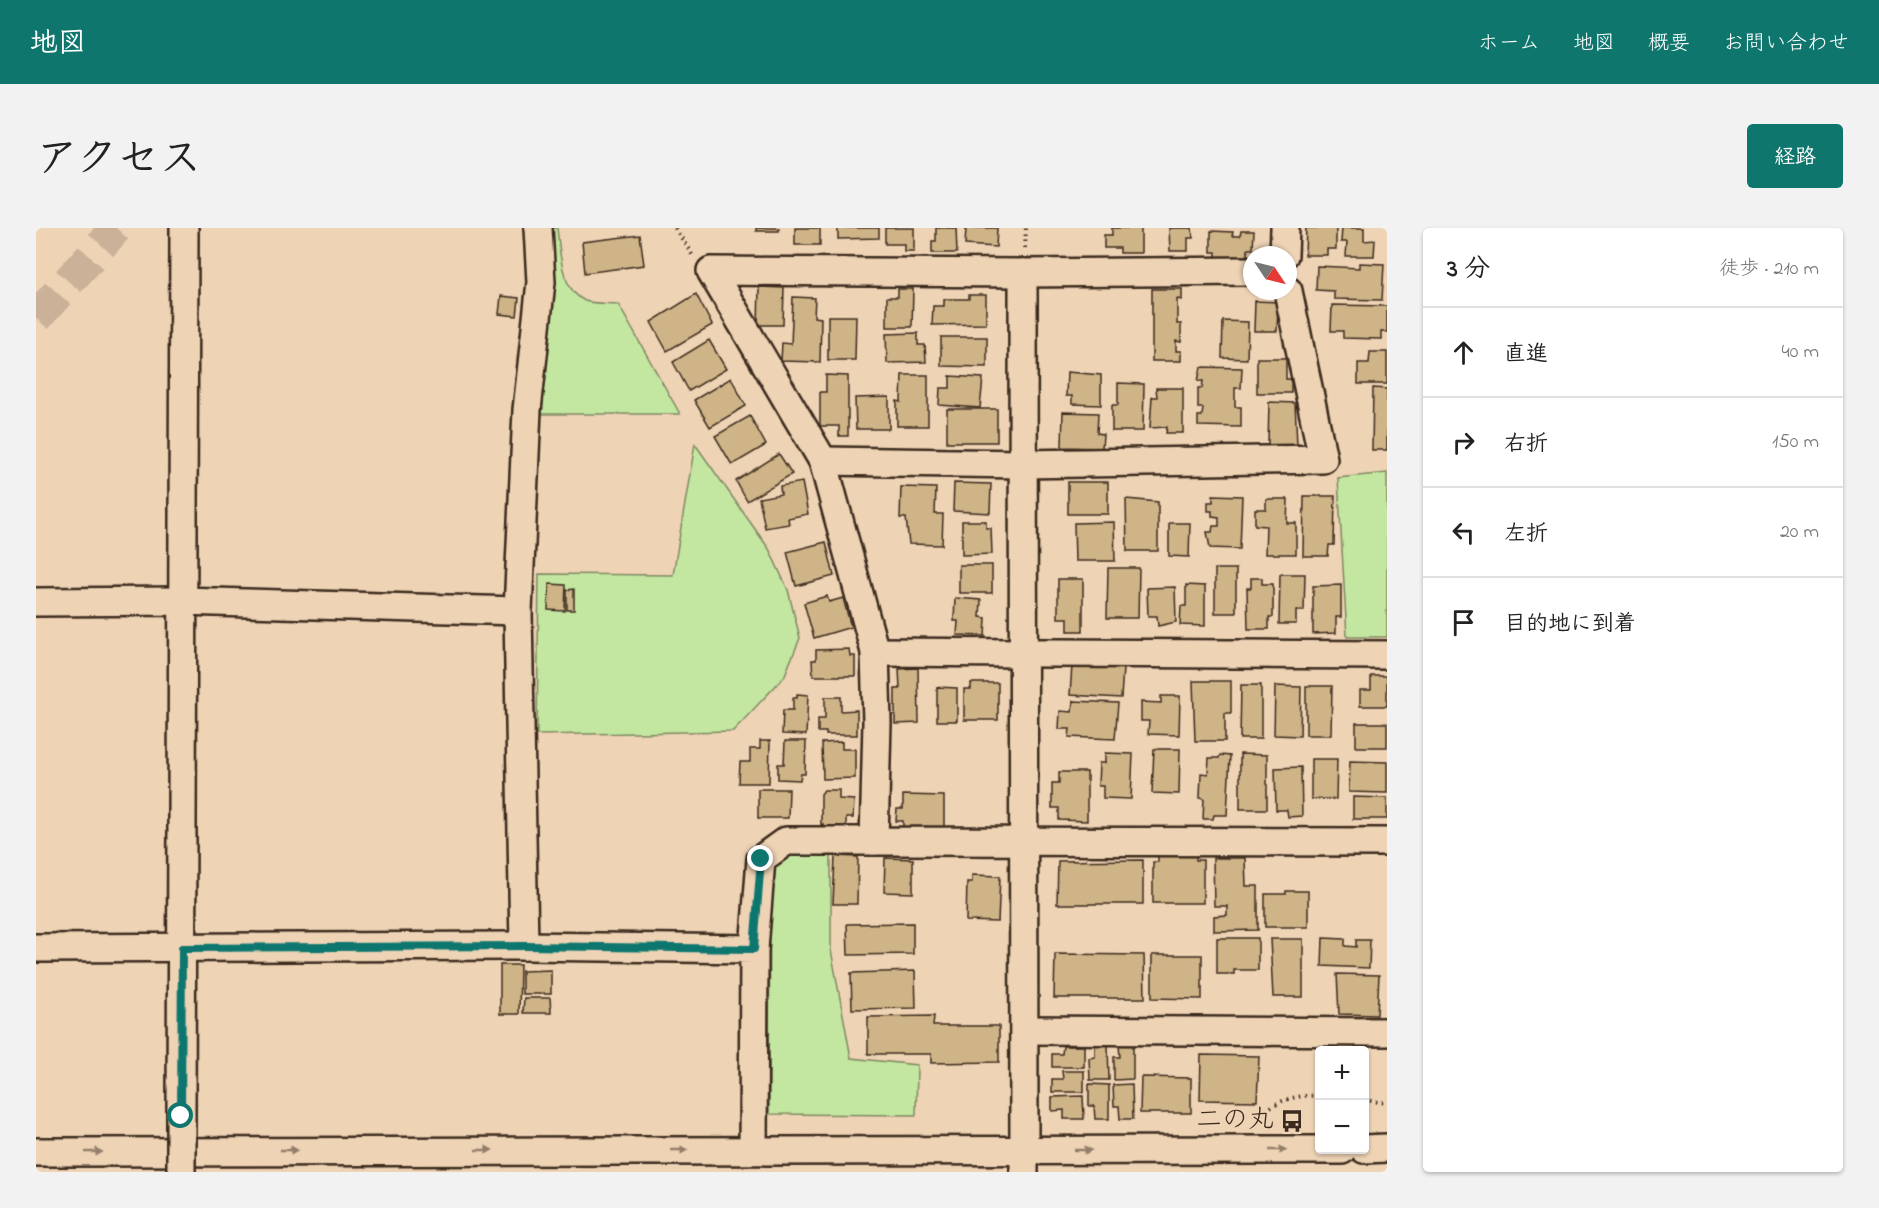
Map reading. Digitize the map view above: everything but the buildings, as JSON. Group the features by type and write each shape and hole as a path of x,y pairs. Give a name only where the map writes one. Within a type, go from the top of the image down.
{"street":[{"path":"181,1172 184,228"},
{"path":"524,946 518,610 527,410 541,282 538,228"},
{"path":"1284,246 1285,228"},
{"path":"705,267 1023,273 1243,271"},
{"path":"705,267 823,461 875,652 877,722 874,841"},
{"path":"1023,273 1024,1161"},
{"path":"823,461 1023,464 1323,459 1290,300"},
{"path":"36,602 182,601 518,610"},
{"path":"875,652 1024,651 1387,655"},
{"path":"753,1150 754,949 761,859 786,841 1387,842"},
{"path":"36,948 524,946 754,949"},
{"path":"1025,1030 1387,1032"},
{"path":"1369,1149 1387,1148"},
{"path":"36,1152 753,1150 1024,1161 1315,1150"}],"path":[{"path":"675,228 705,267"},
{"path":"1262,1114 1275,1102 1315,1096"},
{"path":"1369,1100 1387,1102"}],"green space":[{"path":"552,228 557,228 563,268 570,288 585,301 618,304 680,414 542,414 553,276"},
{"path":"695,444 769,549 788,590 800,638 784,677 733,731 537,735 539,574 673,575"},
{"path":"1387,473 1387,637 1347,637 1338,478"},
{"path":"784,851 831,855 831,950 851,1058 917,1065 916,1115 769,1114 770,865"}],"tunnel":[{"path":"36,318 116,228"}],"place":[{"name":"二の丸","path":"1292,1121"}],"route":[{"path":"181,1116 182,948 524,946 754,949 761,859"}]}
